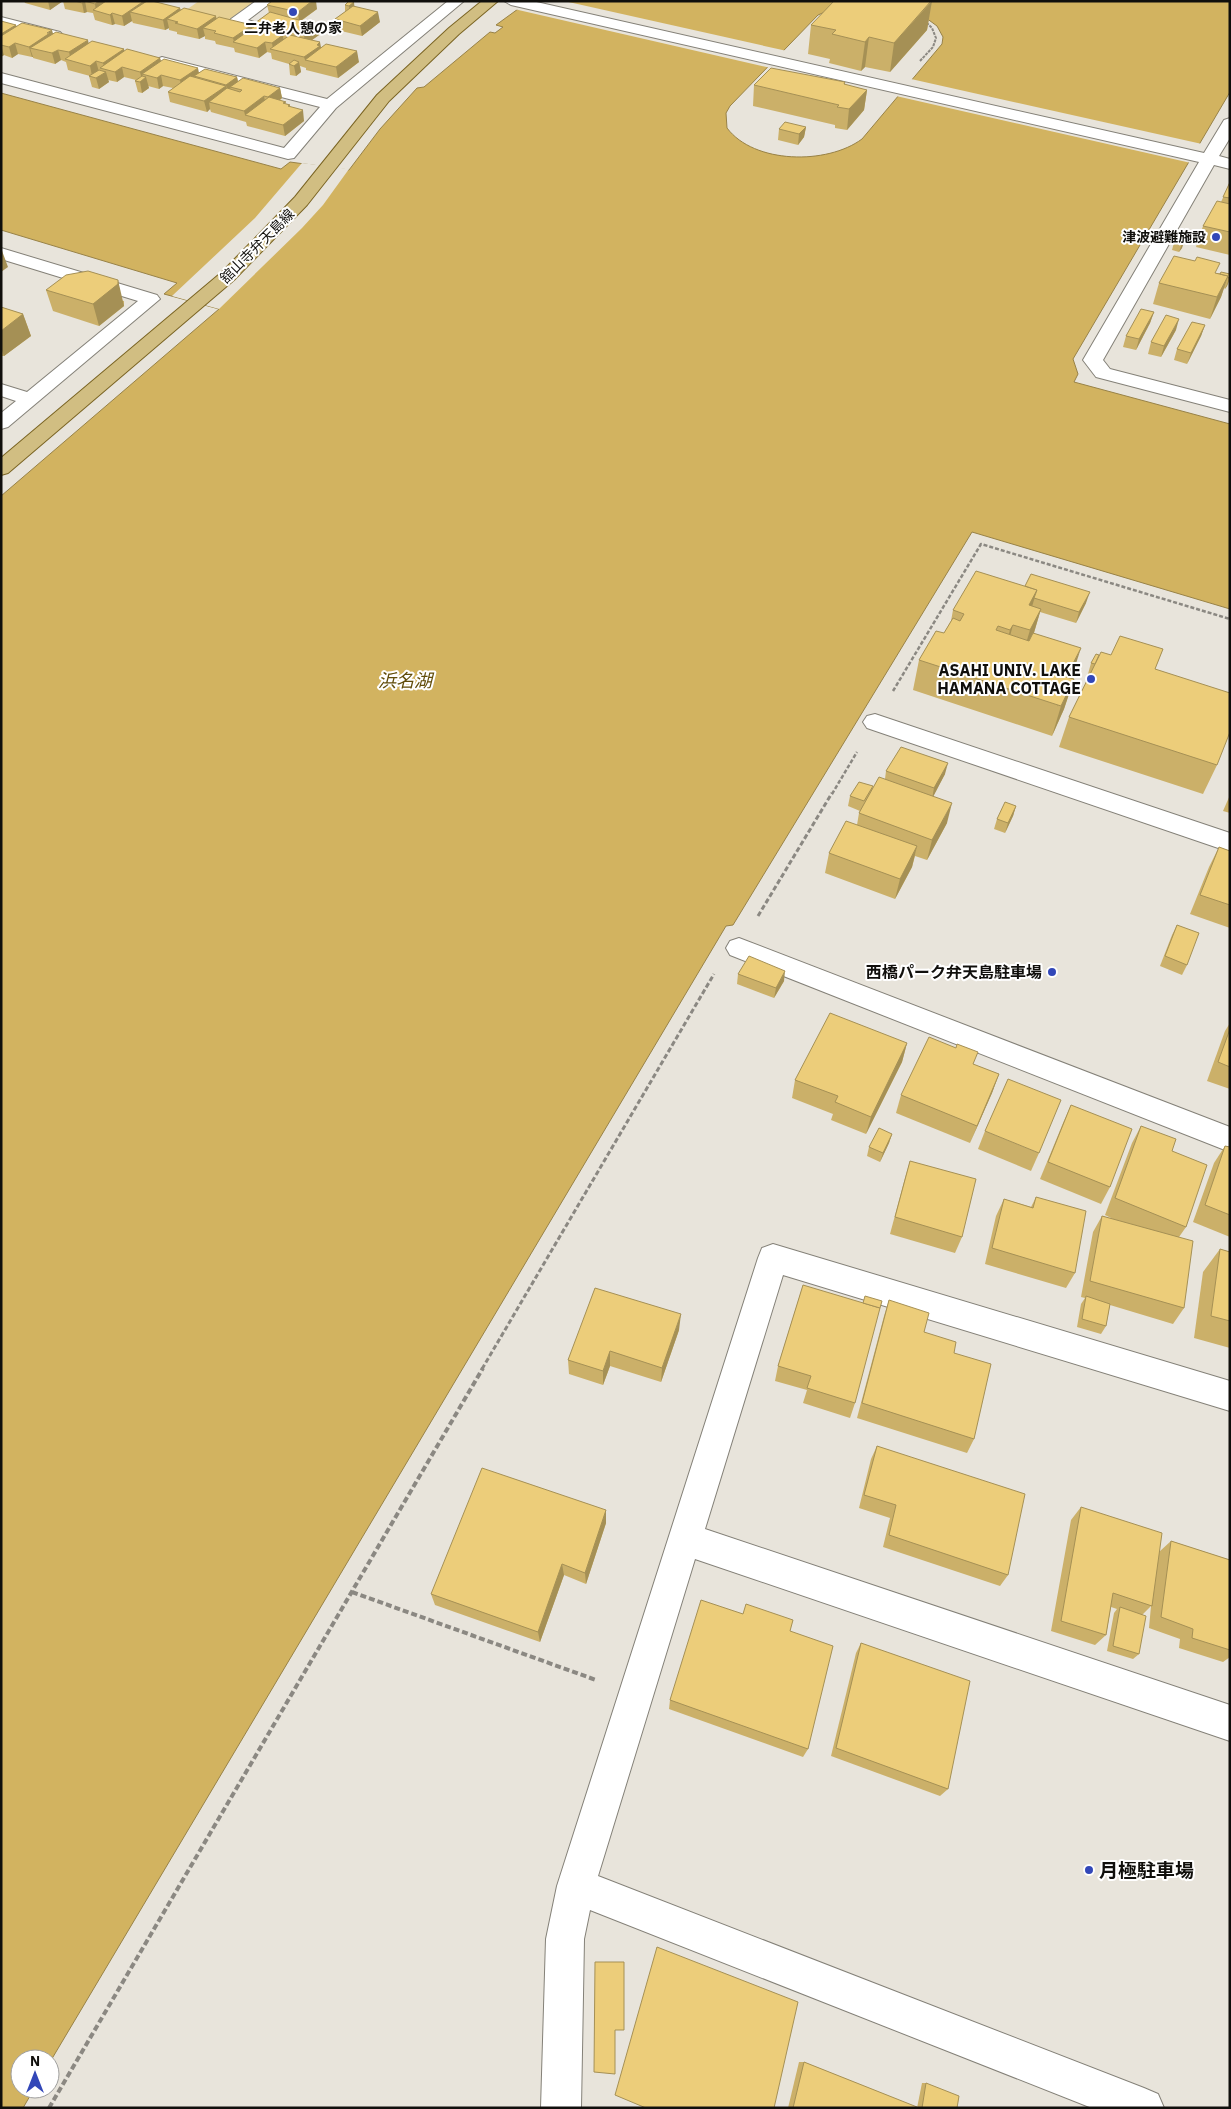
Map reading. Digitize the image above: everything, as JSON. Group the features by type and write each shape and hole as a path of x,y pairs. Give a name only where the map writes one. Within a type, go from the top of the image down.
{"main road":[{"name":"舘山寺弁天島線","path":"1,469 228,276 301,201 383,98 447,38 491,1"}],"street":[{"path":"256,27 236,22 266,1"},
{"path":"1,78 288,154 330,105 458,1"},
{"path":"516,2 1230,164"},
{"path":"1,21 69,38"},
{"path":"146,58 330,105"},
{"path":"1230,123 1205,159 1161,260 1093,360 1103,373 1230,406"},
{"path":"1,253 152,299 1,423"},
{"path":"1,390 30,399"},
{"path":"875,722 1230,843"},
{"path":"739,948 1230,1140"},
{"path":"561,2108 565,1939 576,1886 773,1258 1230,1396"},
{"path":"685,1539 1230,1723"},
{"path":"576,1886 1144,2108"}],"path":[{"path":"917,65 936,42 935,32 926,22"},
{"path":"49,2108 729,949 739,948 981,544 1230,619"},
{"path":"352,1592 636,1695"}],"shaded area":[{"path":"199,1 256,1 221,25 179,15"}],"water":[{"name":"浜名湖","path":"529,1 1230,1 1230,92 1073,359 1078,374 1074,382 1230,424 1230,609 972,532 733,925 726,926 58,2049 10,2049 10,2099 28,2099 23,2108 1,2108 1,496 219,309 164,294 177,283 1,230 1,93 281,169 290,162 349,170 380,129 417,88 424,87 490,32 495,33 503,27 496,25","holes":["827,11 922,15 937,26 943,37 942,44 862,139 847,147 830,153 811,156 792,157 772,154 755,149 739,140 727,128 726,113 730,106 818,15"]}],"pier":[{"path":"525,1 564,1 787,51 771,68 514,9"},
{"path":"911,79 1202,144 1191,163 896,96"},
{"path":"302,163 349,169 323,205 302,228 219,309 172,296 255,218"}],"building":[{"path":"85,1 99,1 95,4"},
{"path":"106,1 144,1 122,16 93,10"},
{"path":"147,1 180,8 163,20 130,12"},
{"path":"272,1 312,1 298,12 267,5"},
{"path":"349,1 354,2 349,6 345,5"},
{"path":"834,1 931,1 894,43 869,37 865,42 832,34 836,30 811,25"},
{"path":"353,6 378,12 360,26 335,19"},
{"path":"184,8 216,16 197,29 167,19"},
{"path":"270,12 317,25 304,35 255,23"},
{"path":"219,17 252,25 233,38 203,28"},
{"path":"1,21 16,25 1,34"},
{"path":"22,23 52,30 29,47 15,43 9,47 1,45 1,36"},
{"path":"255,26 278,31 275,33 283,35 272,43 265,42 257,48 233,42"},
{"path":"56,32 88,40 69,52 58,50 52,53 30,48"},
{"path":"290,35 320,42 317,45 320,46 304,57 270,49"},
{"path":"92,41 124,49 103,63 96,61 90,66 65,59"},
{"path":"326,44 357,51 336,67 305,60"},
{"path":"127,49 160,58 140,72 122,67 115,72 100,68"},
{"path":"164,59 198,68 180,80 161,75 157,78 142,74"},
{"path":"294,60 299,62 294,66 289,64"},
{"path":"771,68 845,82 844,84 867,90 849,109 754,85"},
{"path":"205,69 237,77 226,85 194,76"},
{"path":"99,70 106,72 96,78 89,76"},
{"path":"142,76 146,77 140,82 135,81"},
{"path":"190,76 226,86 204,101 168,92"},
{"path":"243,78 280,88 268,97 264,96 244,111 209,102 227,88 240,92 242,90 230,87"},
{"path":"269,97 286,102 283,103 290,105 288,106 303,110 283,125 245,115"},
{"path":"785,122 806,127 799,134 779,129"},
{"path":"1230,182 1230,198 1223,197"},
{"path":"1217,201 1230,204 1230,232 1203,226"},
{"path":"1177,235 1185,237 1183,241 1175,239"},
{"path":"1174,256 1195,261 1197,257 1220,263 1215,273 1228,276 1217,297 1159,283"},
{"path":"88,271 118,280 118,284 93,304 46,290 66,275"},
{"path":"1221,272 1230,274 1230,277 1220,274"},
{"path":"1,307 23,314 1,331"},
{"path":"1141,309 1154,312 1139,339 1126,336"},
{"path":"1166,315 1179,319 1164,346 1151,342"},
{"path":"1192,322 1205,325 1191,353 1177,349"},
{"path":"976,571 1037,590 1029,605 1041,609 1030,630 1013,625 1010,630 998,626 996,630 1029,641 1033,633 1081,648 1066,677 1074,679 1061,706 919,660 936,631 944,633 953,618 960,621 964,614 953,610"},
{"path":"1031,574 1090,592 1079,612 1034,598 1037,590 1025,586"},
{"path":"1120,636 1163,649 1155,669 1230,693 1230,732 1217,765 1069,717 1101,652 1111,655"},
{"path":"1096,654 1099,655 1095,664 1091,663"},
{"path":"901,747 948,763 934,788 886,771"},
{"path":"879,777 952,803 932,840 859,813"},
{"path":"859,782 873,786 864,801 850,796"},
{"path":"1005,802 1016,806 1008,823 997,819"},
{"path":"846,821 917,846 900,879 829,853"},
{"path":"1219,847 1230,851 1230,905 1200,895"},
{"path":"1177,925 1199,933 1187,965 1165,956"},
{"path":"749,956 785,971 776,988 738,974"},
{"path":"830,1013 907,1043 871,1117 835,1102 838,1096 795,1080"},
{"path":"1230,1029 1230,1067 1218,1062"},
{"path":"929,1037 956,1048 957,1044 978,1052 973,1064 999,1074 977,1126 901,1095"},
{"path":"1008,1079 1061,1100 1039,1153 985,1131"},
{"path":"1071,1105 1132,1129 1110,1187 1048,1162"},
{"path":"1141,1126 1176,1139 1172,1151 1207,1165 1186,1227 1115,1198"},
{"path":"879,1128 892,1134 883,1153 869,1147"},
{"path":"1225,1146 1230,1147 1230,1215 1205,1205"},
{"path":"910,1161 976,1179 962,1237 895,1217"},
{"path":"1036,1197 1086,1211 1075,1273 992,1248 1004,1199 1033,1208"},
{"path":"1102,1216 1193,1241 1184,1308 1090,1281"},
{"path":"1220,1249 1230,1252 1230,1321 1211,1316"},
{"path":"803,1285 880,1308 855,1403 807,1388 811,1376 778,1366"},
{"path":"595,1288 681,1314 662,1368 610,1351 603,1371 568,1360"},
{"path":"865,1296 882,1301 880,1308 863,1303"},
{"path":"1086,1296 1110,1304 1106,1326 1082,1319"},
{"path":"889,1300 929,1313 924,1332 956,1342 954,1353 991,1364 974,1439 862,1403"},
{"path":"877,1446 1025,1494 1008,1575 889,1535 896,1505 864,1495"},
{"path":"482,1468 606,1510 585,1573 562,1564 538,1632 431,1594"},
{"path":"1081,1507 1162,1533 1152,1606 1113,1593 1106,1635 1061,1621"},
{"path":"1171,1541 1230,1560 1230,1650 1192,1638 1193,1629 1161,1617"},
{"path":"701,1600 743,1614 746,1604 793,1620 790,1631 833,1646 808,1749 670,1700"},
{"path":"1120,1607 1146,1616 1139,1654 1113,1646"},
{"path":"861,1643 970,1681 948,1789 836,1748"},
{"path":"657,1947 798,2002 774,2108 646,2108 615,2095"},
{"path":"595,1962 624,1962 624,2030 615,2030 615,2074 594,2072"},
{"path":"804,2062 917,2107 917,2108 793,2108"},
{"path":"926,2083 959,2096 957,2108 922,2108"}],"place":[{"name":"二弁老人憩の家","path":"293,12"},
{"name":"津波避難施設","path":"1216,237"},
{"name":"ASAHI UNIV. LAKE HAMANA COTTAGE","path":"1091,679"},
{"name":"西橋パーク弁天島駐車場","path":"1052,972"},
{"name":"月極駐車場","path":"1089,1870"}]}
